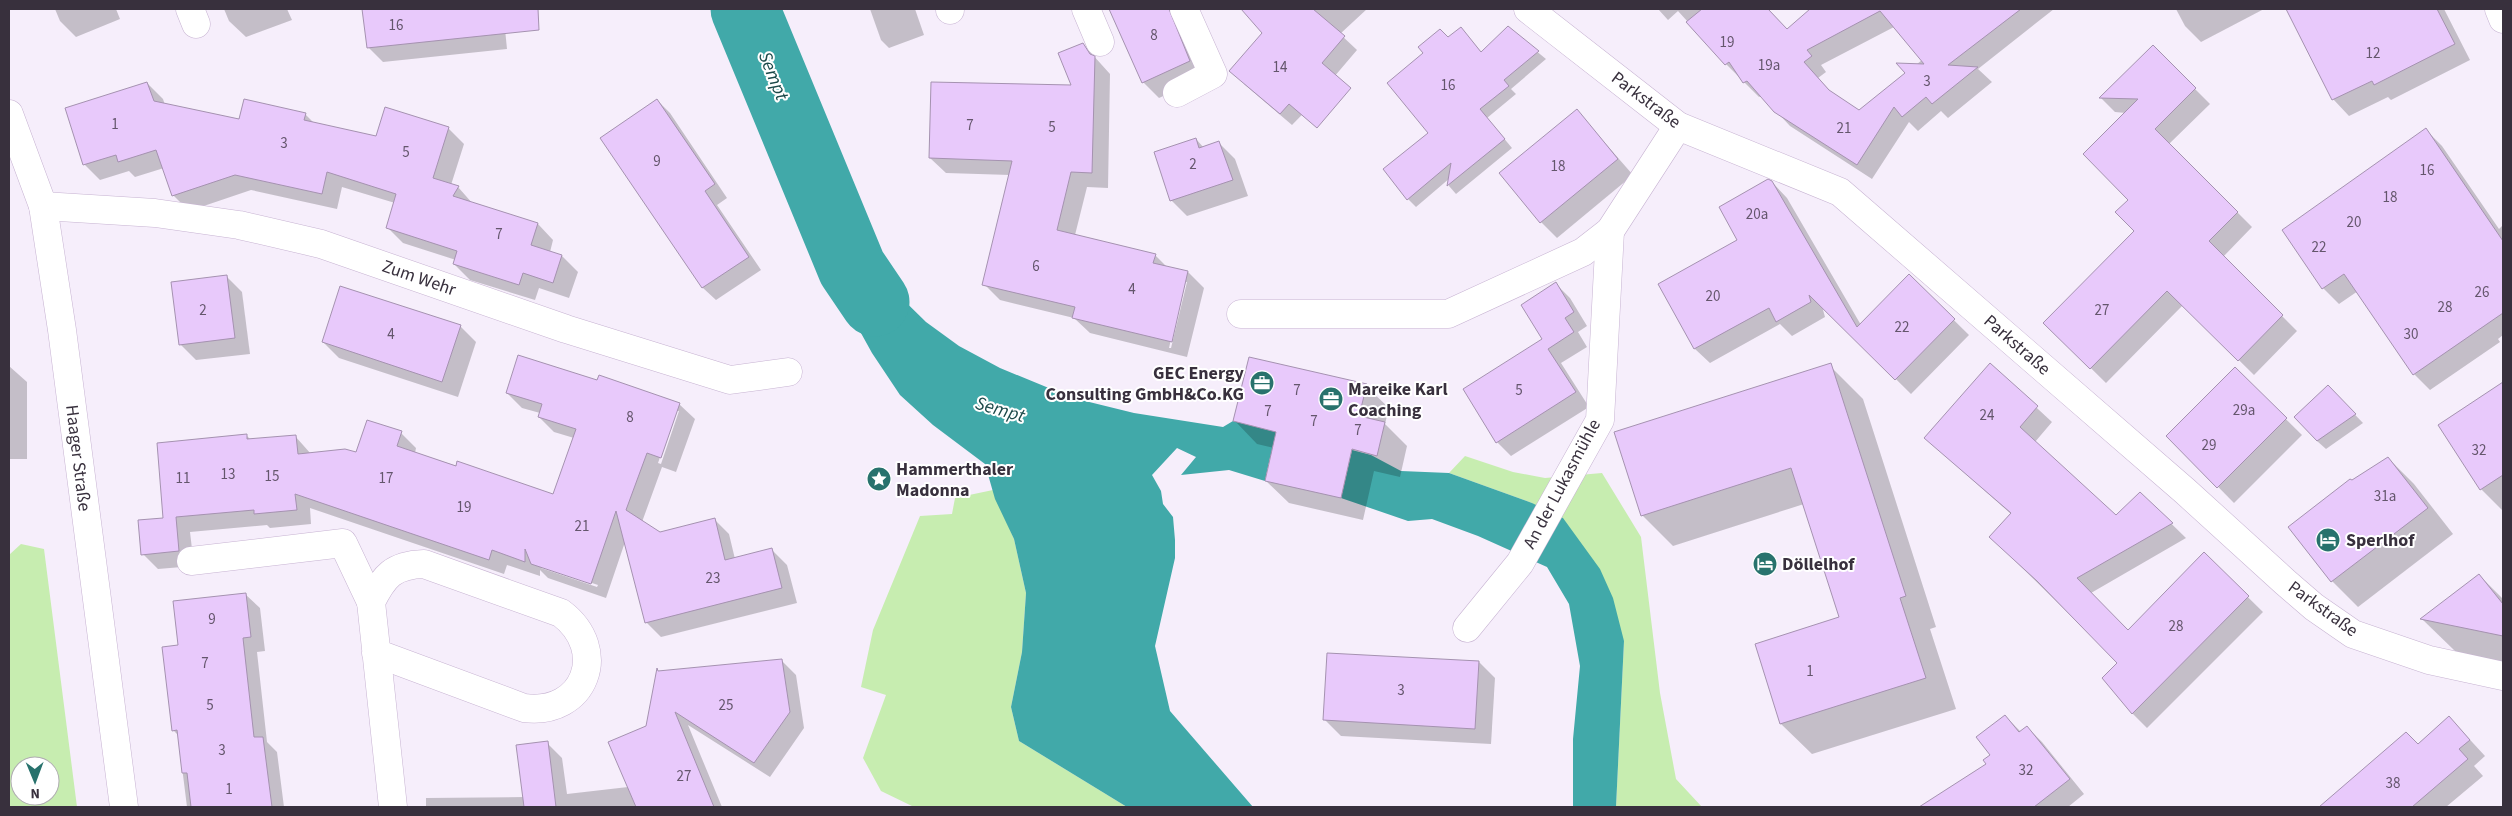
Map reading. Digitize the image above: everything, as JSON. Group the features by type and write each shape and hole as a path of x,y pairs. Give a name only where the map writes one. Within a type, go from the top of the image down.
{"street":[{"path":"1086,9 1100,42"},
{"path":"1177,93 1213,74 1184,9"},
{"name":"Parkstraße","path":"1528,9 1678,126 1840,192 2185,491 2286,582 2314,606 2353,634 2429,660 2503,676"},
{"path":"2499,9 2503,19"},
{"name":"Haager Straße","path":"9,114 43,206 62,330 124,807"},
{"name":"An der Lukasmühle","path":"1241,314 1448,314 1583,252 1610,232 1678,126"},
{"name":"Zum Wehr","path":"43,206 155,213 239,225 321,244 566,329 730,380 788,372"},
{"name":"An der Lukasmühle","path":"1467,628 1520,563 1600,420 1610,232"},
{"path":"191,561 343,544 371,602 393,807"},
{"path":"371,602 386,577 393,571 401,567 424,564 561,613 580,632 588,658 581,684 573,694 556,705 537,710 524,708 376,652"}],"green space":[{"path":"1465,456 1513,472 1545,478 1602,473 1641,537 1660,693 1676,779 1702,807 1616,807 1624,641 1532,503 1449,473"},
{"path":"993,490 1014,539 1026,593 1022,652 1011,707 1019,741 1127,807 914,807 881,791 863,758 886,695 861,687 873,630 920,516 952,514 955,498"},
{"path":"21,544 44,549 77,807 9,807 9,555"}],"water":[{"path":"814,215 848,222 869,246 876,273 926,322 959,346 1000,368 1073,398 1134,413 1223,427 1233,421 1284,433 1270,458 1265,481 1229,470 1181,475 1196,457 1177,448 1152,475 1161,491 1163,504 1173,517 1175,540 1175,558 1155,646 1170,711 1253,807 1127,807 1019,741 1011,707 1022,652 1026,593 1014,539 995,499 985,464 933,425 900,395 872,353 846,306"},
{"path":"1352,450 1371,455 1401,471 1449,473 1532,503 1563,518 1600,569 1613,598 1624,641 1616,807 1573,807 1573,739 1580,666 1569,604 1547,567 1478,536 1432,519 1408,521 1341,498"}],"building":[{"path":"362,9 538,9 539,30 367,48"},
{"path":"1109,9 1169,9 1190,61 1142,83"},
{"path":"1241,9 1313,9 1345,36 1322,63 1351,88 1317,128 1289,104 1280,114 1229,71 1262,33"},
{"path":"1702,9 1768,9 1787,29 1810,9 2021,9 1948,65 1978,67 1932,104 1926,97 1902,117 1894,107 1857,165 1774,112 1747,81 1743,83 1729,62 1725,65 1686,22","holes":["1880,11 1924,64 1896,63 1905,73 1859,110 1829,90 1804,62 1812,56 1807,50"]},
{"path":"2286,9 2437,9 2455,44 2374,85 2372,81 2332,100"},
{"path":"1508,26 1539,51 1504,80 1509,86 1480,109 1505,139 1447,186 1451,163 1407,200 1383,169 1428,133 1387,83 1423,53 1418,47 1440,29 1448,37 1461,27 1481,52"},
{"path":"1083,43 1090,54 1095,56 1092,173 1071,172 1057,230 1156,254 1153,263 1188,271 1172,342 1072,318 1075,307 982,285 1012,161 929,158 931,82 1071,85 1058,53"},
{"path":"2153,45 2196,88 2155,129 2238,212 2209,241 2283,315 2238,361 2167,291 2090,369 2043,323 2134,231 2115,212 2128,200 2083,154 2138,99 2099,98"},
{"path":"147,82 154,101 239,119 244,99 306,113 304,120 376,136 385,107 449,127 433,178 459,186 453,196 538,223 531,245 562,255 553,283 523,273 519,285 453,264 457,251 386,228 396,194 327,172 322,194 235,175 172,196 156,150 118,162 116,155 83,165 65,108"},
{"path":"657,99 715,184 705,191 749,257 702,288 600,138"},
{"path":"1577,109 1618,159 1540,223 1499,173"},
{"path":"2426,128 2503,241 2503,313 2413,375 2344,274 2322,289 2282,230"},
{"path":"1196,138 1199,148 1219,141 1233,180 1170,201 1154,152"},
{"path":"1768,179 1772,181 1857,327 1909,274 1955,319 1895,380 1809,295 1811,302 1776,322 1769,308 1694,349 1658,284 1737,240 1719,207"},
{"path":"227,275 235,338 179,345 171,282"},
{"path":"1556,282 1574,312 1565,318 1574,332 1548,349 1576,392 1496,443 1463,389 1542,339 1521,305"},
{"path":"340,286 461,325 442,382 322,342"},
{"path":"518,355 597,380 599,375 680,403 661,458 647,453 626,510 660,532 715,518 725,560 772,548 782,588 645,623 616,511 591,584 531,564 525,549 525,562 492,550 489,560 295,494 297,510 254,514 254,510 176,517 179,551 141,555 138,520 163,518 157,443 247,434 247,439 296,435 298,454 345,449 356,452 367,420 402,431 397,446 456,466 457,461 553,494 576,429 538,417 542,404 506,393"},
{"path":"1249,357 1367,384 1359,416 1385,422 1377,456 1352,449 1341,498 1265,481 1276,432 1233,421"},
{"path":"1831,363 1906,596 1900,598 1926,678 1780,724 1755,644 1839,617 1791,468 1641,516 1614,432"},
{"path":"1990,363 2038,406 2020,427 2116,515 2140,492 2173,523 2077,578 2128,630 2204,552 2249,596 2132,714 2102,678 2117,663 2037,581 1989,537 2011,513 1924,438"},
{"path":"2235,367 2287,418 2217,488 2166,436"},
{"path":"2503,382 2503,475 2480,490 2438,425"},
{"path":"2328,385 2356,414 2317,441 2294,417"},
{"path":"2388,457 2428,508 2331,582 2288,527 2350,479 2352,480"},
{"path":"2479,574 2503,604 2503,636 2420,619"},
{"path":"246,593 251,637 243,638 254,737 263,737 272,807 191,807 187,773 182,773 177,730 172,731 162,647 178,645 173,601"},
{"path":"1327,653 1479,661 1475,729 1323,720"},
{"path":"782,659 790,712 754,763 675,712 714,807 636,807 608,742 646,726 657,668 658,671"},
{"path":"2005,715 2019,732 2027,726 2070,779 2034,807 1919,807 1986,764 1983,760 1990,755 1976,737"},
{"path":"2449,716 2470,740 2459,749 2468,759 2412,807 2319,807 2406,732 2418,744"},
{"path":"548,741 556,807 524,807 516,745"}],"waterway":[{"name":"Sempt","path":"745,9 852,268 875,302"}],"place":[{"name":"GEC Energy Consulting GmbH&Co.KG","path":"1262,383"},
{"name":"Mareike Karl Coaching","path":"1331,399"},
{"name":"Hammerthaler Madonna","path":"879,479"},
{"name":"Sperlhof","path":"2328,540"},
{"name":"Döllelhof","path":"1765,564"}]}
